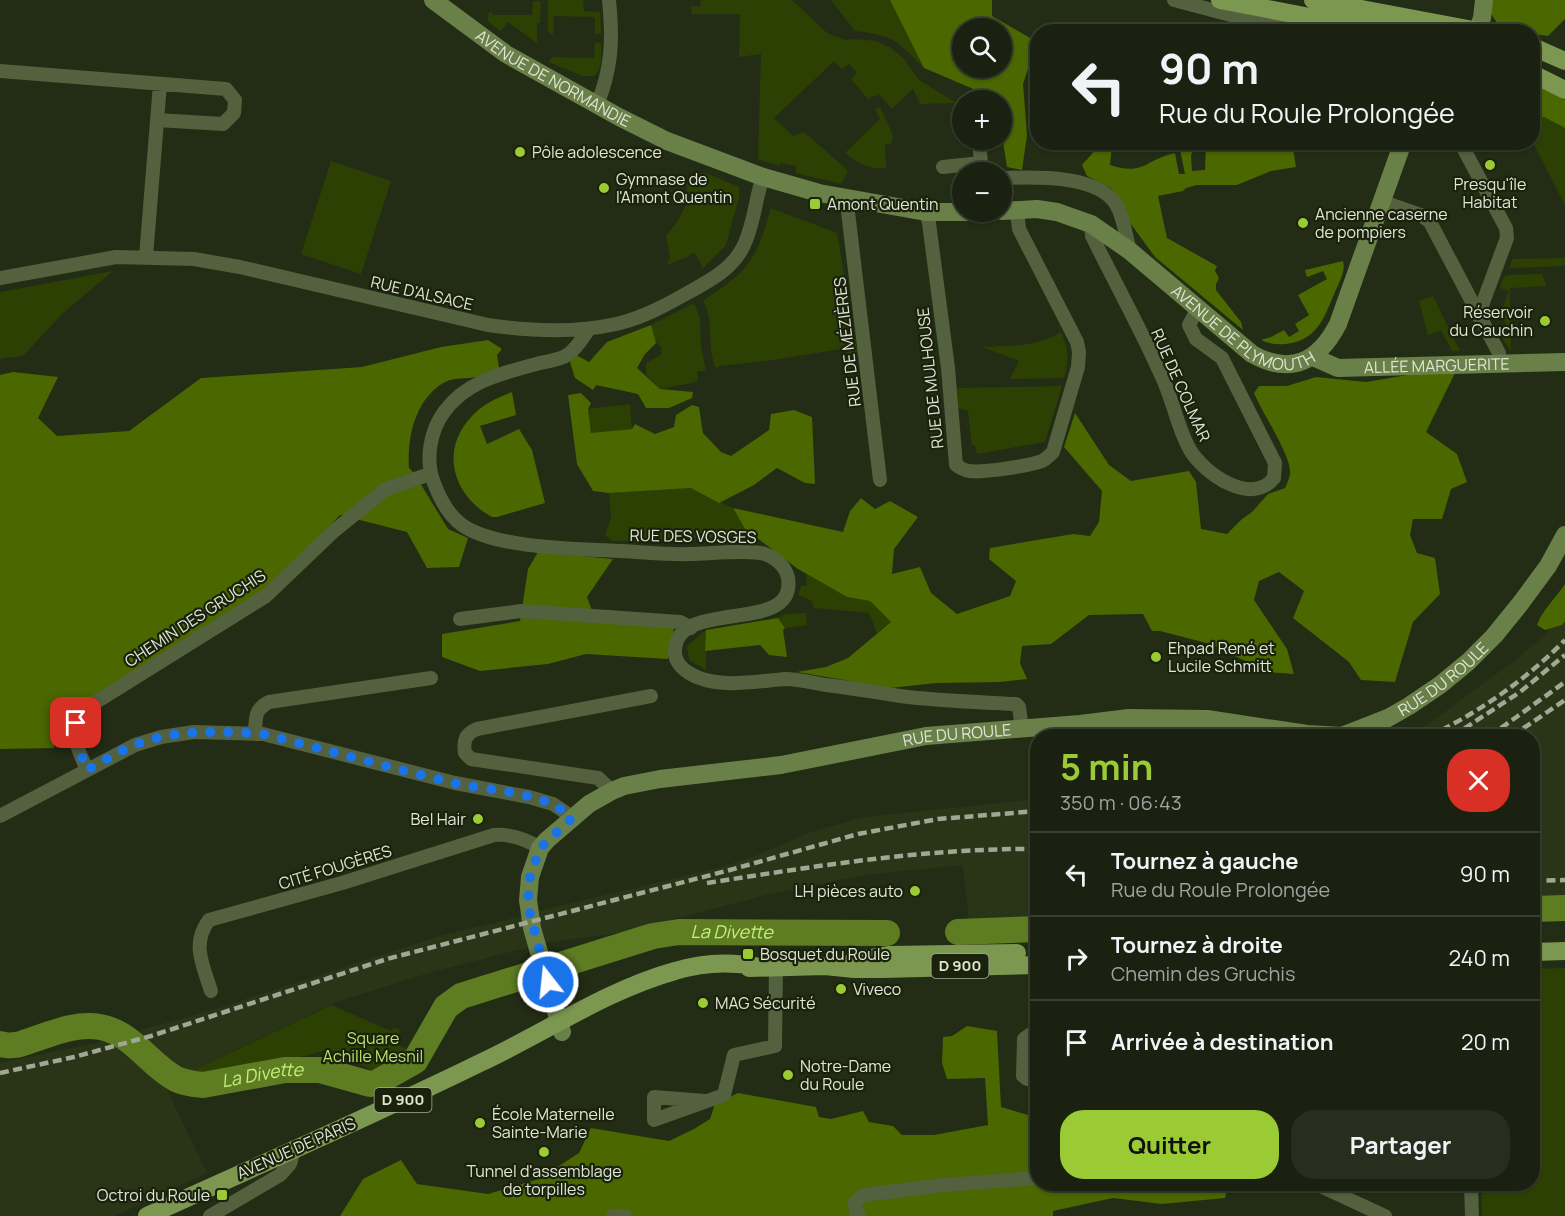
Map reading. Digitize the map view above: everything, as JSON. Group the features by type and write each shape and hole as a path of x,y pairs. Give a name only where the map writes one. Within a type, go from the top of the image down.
{"main road":[{"path":"1220,0 1346,24"},
{"path":"1313,0 1442,24"},
{"path":"1540,50 1565,61"},
{"path":"1540,78 1565,90"},
{"path":"1540,939 1565,938"},
{"path":"1540,952 1565,951"},
{"name":"AVENUE DE PARIS","path":"825,966 869,957 982,952 1030,953"},
{"name":"AVENUE DE PARIS","path":"147,1216 510,1049 547,1038 560,1027 627,988 676,970 719,962 768,967 825,966 854,969 1030,964"}],"street":[{"name":"AVENUE DE NORMANDIE","path":"433,0 506,54 667,141 763,177 851,200"},
{"path":"597,105 610,63 609,0"},
{"path":"1174,0 1246,19 1278,24"},
{"path":"1481,24 1484,0"},
{"path":"0,71 226,88 235,100 234,112 223,124 157,120"},
{"path":"147,257 160,84"},
{"name":"AVENUE DE PLYMOUTH","path":"1012,210 1037,209 1057,212 1090,224 1130,251 1246,349 1266,362 1278,364 1301,362 1313,357 1330,339 1338,324 1399,150"},
{"path":"1464,150 1506,228 1507,238 1478,316"},
{"path":"943,167 952,167"},
{"name":"RUE D'ALSACE","path":"0,278 116,257 194,259 240,267 488,325 506,328 590,328 618,323 650,313 706,283 725,270 743,247 763,177"},
{"path":"1012,178 1072,181 1099,189 1110,196 1116,206 1130,251"},
{"path":"851,200 926,212 952,212"},
{"name":"RUE DE MÉZIÈRES","path":"851,200 848,212 880,480"},
{"path":"1381,201 1426,217 1498,353 1499,364"},
{"name":"RUE DE MULHOUSE","path":"926,212 948,369 956,465 973,471 1023,465 1048,457 1053,452 1078,367 1077,342 1019,229 1018,220 1012,214"},
{"name":"RUE DE COLMAR","path":"1090,224 1092,236 1163,378 1190,450 1203,466 1227,483 1242,488 1256,489 1274,478 1275,462 1222,358 1196,339 1191,332 1189,326 1198,308"},
{"name":"RUE DES VOSGES","path":"590,328 566,356 490,377 456,398 435,427 429,451 430,474 440,500 450,514 463,526 493,538 526,544 585,549 682,554 765,554 784,567 788,587 782,602 750,614 702,622 691,627"},
{"name":"ALLÉE MARGUERITE","path":"1313,357 1338,369 1565,362"},
{"name":"CHEMIN DES GRUCHIS","path":"87,770 78,750 76,723 96,702 266,596 334,531 386,489 430,474"},
{"name":"RUE DU ROULE","path":"1360,729 1388,718 1409,706 1468,662 1494,636 1520,604 1548,566 1565,535"},
{"path":"460,619 521,611 680,622 691,627 680,635 675,645 675,656 681,668 697,678 713,682 791,679 914,698 1016,704 1019,707 1022,729"},
{"path":"255,734 256,715 260,707 269,702 431,678"},
{"path":"612,791 598,778 471,759 465,753 464,739 468,733 477,729 651,696"},
{"name":"RUE DU ROULE","path":"560,1027 532,928 528,900 530,877 540,848 589,804 624,786 660,779 782,765 926,736 1129,718 1207,718 1276,729"},
{"path":"0,816 135,745 161,737 194,732 255,734 455,783 529,797 553,804 572,818"},
{"name":"CITÉ FOUGÈRES","path":"212,991 199,946 201,931 209,920 342,883 494,835 506,834 540,848"},
{"path":"705,1101 724,1095 734,1055 775,1046 768,967"},
{"path":"1030,1035 1024,1039 1023,1076 1030,1079"},
{"path":"210,1216 280,1175 290,1164 294,1149"},
{"path":"859,1216 856,1213 855,1202 864,1195 953,1184 1030,1179"},
{"path":"1331,1191 1385,1216"},
{"path":"1471,1191 1472,1216"},
{"path":"613,1216 625,1216"}],"shaded area":[{"path":"1565,613 1565,896 1540,897 1540,729 1421,729 1537,642"},
{"path":"1030,800 1030,919 969,922 963,865 865,875 766,895 624,932 545,943 538,911 722,867 755,856 811,832 864,817"},
{"path":"522,916 530,947 432,972 333,1003 197,1069 167,1090 207,1173 115,1216 0,1216 0,1063 94,1043 212,1010 443,935"}],"green space":[{"path":"548,0 583,0 584,11 600,12 601,34 595,34 595,17 554,16 553,34 551,34 548,31"},
{"path":"701,0 792,0 827,33 845,40 876,41 891,48 904,59 919,80 952,101 952,103 920,104 913,89 892,109 880,95 870,97 869,100 851,79 857,73 849,64 842,69 834,61 774,118 793,136 804,132 844,167 848,172 841,184 796,173 796,166 780,163 780,166 758,159 761,54 739,57 740,14 692,14 691,6 700,7"},
{"path":"831,0 890,0 924,68 901,45 887,37 855,31"},
{"path":"890,0 992,0 992,16 995,18 952,18 952,78 1012,78 1012,28 1030,38 1030,63 1023,84 1027,135 1022,170 1012,168 1012,162 1006,162 1004,150 1012,150 1012,90 976,90 924,68"},
{"path":"1490,0 1565,0 1565,19 1548,36 1540,35 1540,24 1498,24 1491,14"},
{"path":"533,1 541,3 540,23 537,23 537,43 508,22 501,31 488,22 488,14 492,11 492,15 532,15"},
{"path":"595,42 601,43 601,56 599,69 594,76 582,76 549,62 552,57 594,58"},
{"path":"1540,86 1565,100 1565,128 1544,117 1540,118"},
{"path":"880,107 893,137 891,144 885,145 886,168 864,165 845,153 880,119 875,110"},
{"path":"1544,117 1565,128 1565,205 1537,150 1540,150 1540,118"},
{"path":"1095,150 1111,150 1110,165 1131,169 1175,153 1179,174 1185,174 1180,150 1194,150 1191,155 1192,171 1205,170 1206,150 1293,150 1296,167 1271,171 1237,185 1197,185 1183,191 1158,196 1167,238 1217,266 1215,271 1219,278 1216,290 1241,322 1243,330 1155,257 1125,216 1111,188 1087,176 1082,165"},
{"path":"331,161 391,181 361,274 301,254"},
{"path":"706,173 739,187 739,197 726,245 703,268 696,254 692,253 667,265 670,257 666,236 687,203 687,178 692,174"},
{"path":"771,208 837,233 858,356 848,360 847,348 716,368 711,351 709,317 703,301 732,280 752,259"},
{"path":"1565,258 1565,266 1510,268 1512,259"},
{"path":"1343,261 1344,269 1324,317 1309,336 1284,344 1261,340 1284,330 1289,337 1299,331 1295,324 1309,315 1298,295 1327,279 1323,271 1307,277 1305,270"},
{"path":"113,271 63,313 23,356 0,359 0,292"},
{"path":"1542,274 1547,286 1510,288 1511,332 1501,314 1492,319 1493,309 1501,312 1509,291 1500,288 1504,277"},
{"path":"1433,296 1460,351 1452,351 1441,330 1428,335 1419,301"},
{"path":"694,303 700,318 701,346 706,371 697,371 698,380 692,383 660,389 646,375 646,363 662,354 661,347 655,341 651,325"},
{"path":"651,325 656,343 645,354 637,368 660,389 693,392 692,398 669,408 646,408 638,394 596,385 593,390 575,378 570,362 576,355 589,362 607,342"},
{"path":"1061,332 1066,344 1067,355 1064,378 1010,379 1019,361 982,347 1033,343"},
{"path":"1511,333 1511,352 1502,337"},
{"path":"488,340 502,349 497,355 499,368 477,377 449,380 435,389 426,398 415,420 410,444 409,468 448,529 468,538 459,567 427,568 407,532 340,515 277,582 229,619 56,718 54,748 0,749 0,375 13,372 58,377 38,418 57,436 129,431 201,378 362,367 441,347"},
{"path":"1426,372 1455,373 1426,432 1457,454 1467,482 1451,489 1442,519 1413,519 1410,535 1417,553 1435,558 1440,594 1413,622 1395,682 1361,680 1349,662 1293,618 1304,591 1279,572 1259,581 1254,600 1287,649 1294,674 1268,672 1210,644 1152,631 1143,614 1089,615 1051,644 1022,646 1020,663 1027,679 1000,682 936,683 881,689 797,672 826,667 848,658 891,622 870,601 847,597 798,569 745,529 733,508 843,532 850,511 861,498 875,509 890,501 918,517 894,549 892,574 920,567 931,593 957,614 1010,596 1016,581 989,559 990,548 1073,534 1090,536 1099,522 1102,491 1064,447 1075,413 1109,465 1131,481 1189,471 1196,482 1201,529 1227,534 1268,494 1285,488 1290,474 1282,446 1254,393 1259,386 1287,386 1316,377 1366,382"},
{"path":"1062,386 1045,442 977,454 975,445 972,445 968,411 958,408 957,388"},
{"path":"512,392 516,415 480,426 487,444 519,429 532,450 545,503 492,517 468,497 460,485 455,471 456,443 462,429 476,412"},
{"path":"581,393 591,403 588,409 591,433 632,429 635,424 655,434 674,427 676,415 692,405 699,407 703,433 721,452 731,456 769,430 771,414 794,410 812,417 815,484 805,483 777,468 754,485 719,503 691,488 609,493 593,491 577,464 568,395"},
{"path":"630,404 632,429 591,434 588,409"},
{"path":"691,488 733,508 745,529 733,537 612,541 605,534 611,518 609,493"},
{"path":"538,552 613,559 587,597 596,621 674,628 668,659 586,654 548,664 480,671 442,657 442,634 520,621 528,569"},
{"path":"806,574 847,597 870,601 891,622 877,633 869,613 814,608 812,601 798,595 801,586 807,586"},
{"path":"1565,584 1565,621 1562,625 1545,630 1537,625 1539,620"},
{"path":"806,613 807,625 785,628 778,618 785,614"},
{"path":"778,618 785,628 783,630 787,657 769,655 760,645 705,651 706,630"},
{"path":"706,630 706,670 689,660 687,646"},
{"path":"1565,968 1565,1216 1482,1216 1481,1191 1540,1191 1540,969"},
{"name":"Square Achille Mesnil","path":"331,1005 391,1031 394,1027 400,1030 395,1044 407,1049 393,1064 373,1071 335,1051 328,1050 207,1080 187,1077 197,1069"},
{"path":"967,1026 997,1031 1001,1107 1030,1116 1030,1191 1226,1191 1225,1198 1162,1204 1113,1198 1053,1211 1053,1216 340,1216 363,1179 401,1160 417,1184 488,1194 539,1179 579,1153 591,1128 669,1141 710,1119 715,1104 738,1093 816,1107 819,1117 831,1119 863,1111 869,1122 893,1126 902,1135 934,1135 988,1125 985,1078 947,1079 942,1063 943,1037 952,1036"}],"waterway":[{"name":"La Divette","path":"1540,909 1565,908"},
{"name":"La Divette","path":"958,932 1030,929"},
{"name":"La Divette","path":"0,1044 18,1044 56,1032 91,1026 112,1030 131,1042 166,1073 189,1083 203,1085 285,1070 320,1070 370,1084 376,1083 415,1061 446,1007 461,996 653,936 679,932 887,933"}],"railway":[{"path":"1443,729 1518,682 1565,640"},
{"path":"1464,729 1520,692 1565,655"},
{"path":"1500,729 1565,682"},
{"path":"1522,729 1565,700"},
{"path":"0,1073 74,1057 151,1036 387,959 730,870 858,834 938,819 1030,812"},
{"path":"707,883 913,855 1030,849"},
{"path":"1540,881 1565,880"}],"place":[{"name":"Pôle adolescence","path":"520,152"},
{"name":"Presqu'île Habitat","path":"1490,165"},
{"name":"Gymnase de l'Amont Quentin","path":"604,188"},
{"name":"Amont Quentin","path":"815,204"},
{"name":"Ancienne caserne de pompiers","path":"1303,223"},
{"name":"Réservoir du Cauchin","path":"1545,321"},
{"name":"Ehpad René et Lucile Schmitt","path":"1156,657"},
{"name":"Bel Hair","path":"478,819"},
{"name":"LH pièces auto","path":"915,891"},
{"name":"Bosquet du Roule","path":"748,954"},
{"name":"Viveco","path":"841,989"},
{"name":"MAG Sécurité","path":"703,1003"},
{"name":"Notre-Dame du Roule","path":"788,1075"},
{"name":"École Maternelle Sainte-Marie","path":"480,1123"},
{"name":"Tunnel d'assemblage de torpilles","path":"544,1152"},
{"name":"Octroi du Roule","path":"222,1195"}],"route":[{"path":"76,723 76,742 87,770 135,745 161,737 194,732 263,734 455,783 529,797 553,804 572,818 540,848 530,877 528,900 532,928 548,982"}]}
